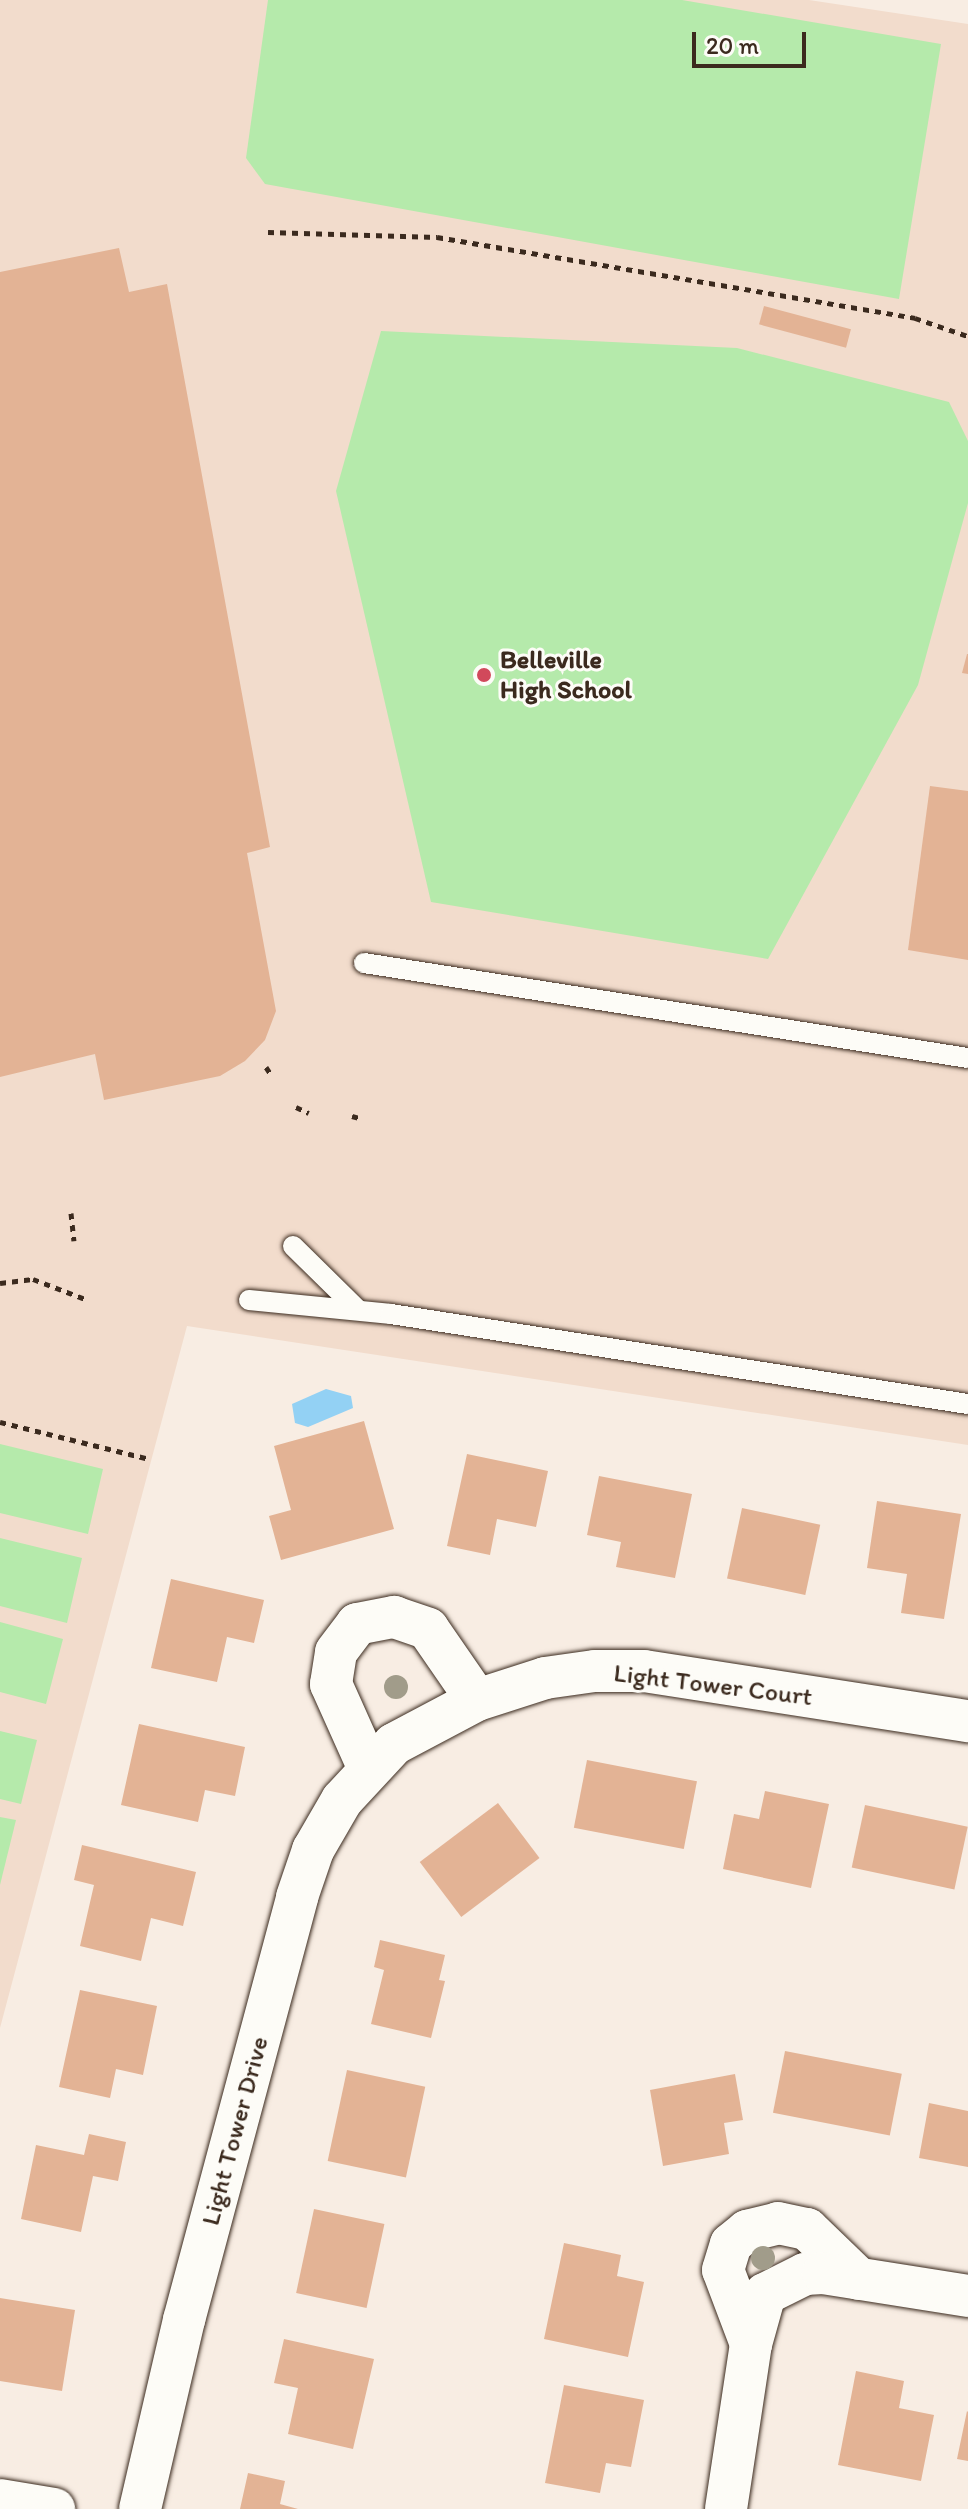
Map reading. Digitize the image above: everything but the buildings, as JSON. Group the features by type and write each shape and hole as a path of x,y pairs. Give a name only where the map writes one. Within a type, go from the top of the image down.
{"street":[{"path":"369,1769 331,1684 336,1652 357,1624 394,1617 428,1629 477,1700"},
{"name":"Light Tower Court","path":"418,1728 477,1700 545,1678 644,1671 968,1721"},
{"name":"Light Tower Drive","path":"140,2509 184,2320 297,1897 313,1850 342,1800 369,1769 418,1728"},
{"path":"751,2344 723,2270 731,2244 747,2231 778,2223 807,2229 859,2279"},
{"path":"726,2509 751,2344 765,2294 805,2274 968,2296"},
{"path":"0,2500 54,2509"}],"lane":[{"path":"364,963 968,1058"},
{"path":"293,1246 357,1309"},
{"path":"249,1300 357,1309 968,1404"}],"path":[{"path":"268,232 437,237 915,318 968,336"},
{"path":"296,1107 309,1113"},
{"path":"352,1116 363,1119"},
{"path":"71,1213 74,1241"},
{"path":"0,1283 33,1279 88,1300"},
{"path":"0,1422 149,1459"}],"shaded area":[{"name":"Belleville High School","path":"0,0 809,0 968,24 968,1445 187,1326 0,2028"}],"green space":[{"path":"268,0 682,0 941,44 899,299 265,184 246,158"},
{"path":"381,331 737,348 949,402 968,441 968,503 918,685 768,959 431,902 336,491"},
{"path":"0,1444 103,1469 88,1534 0,1513"},
{"path":"0,1538 82,1558 67,1623 0,1606"},
{"path":"0,1622 63,1639 46,1704 0,1692"},
{"path":"0,1731 37,1740 21,1804 0,1799"},
{"path":"0,1817 16,1820 0,1885"}],"water":[{"path":"326,1389 351,1396 353,1408 308,1427 295,1423 292,1404"}],"place":[{"name":"Belleville High School","path":"484,675"}]}
